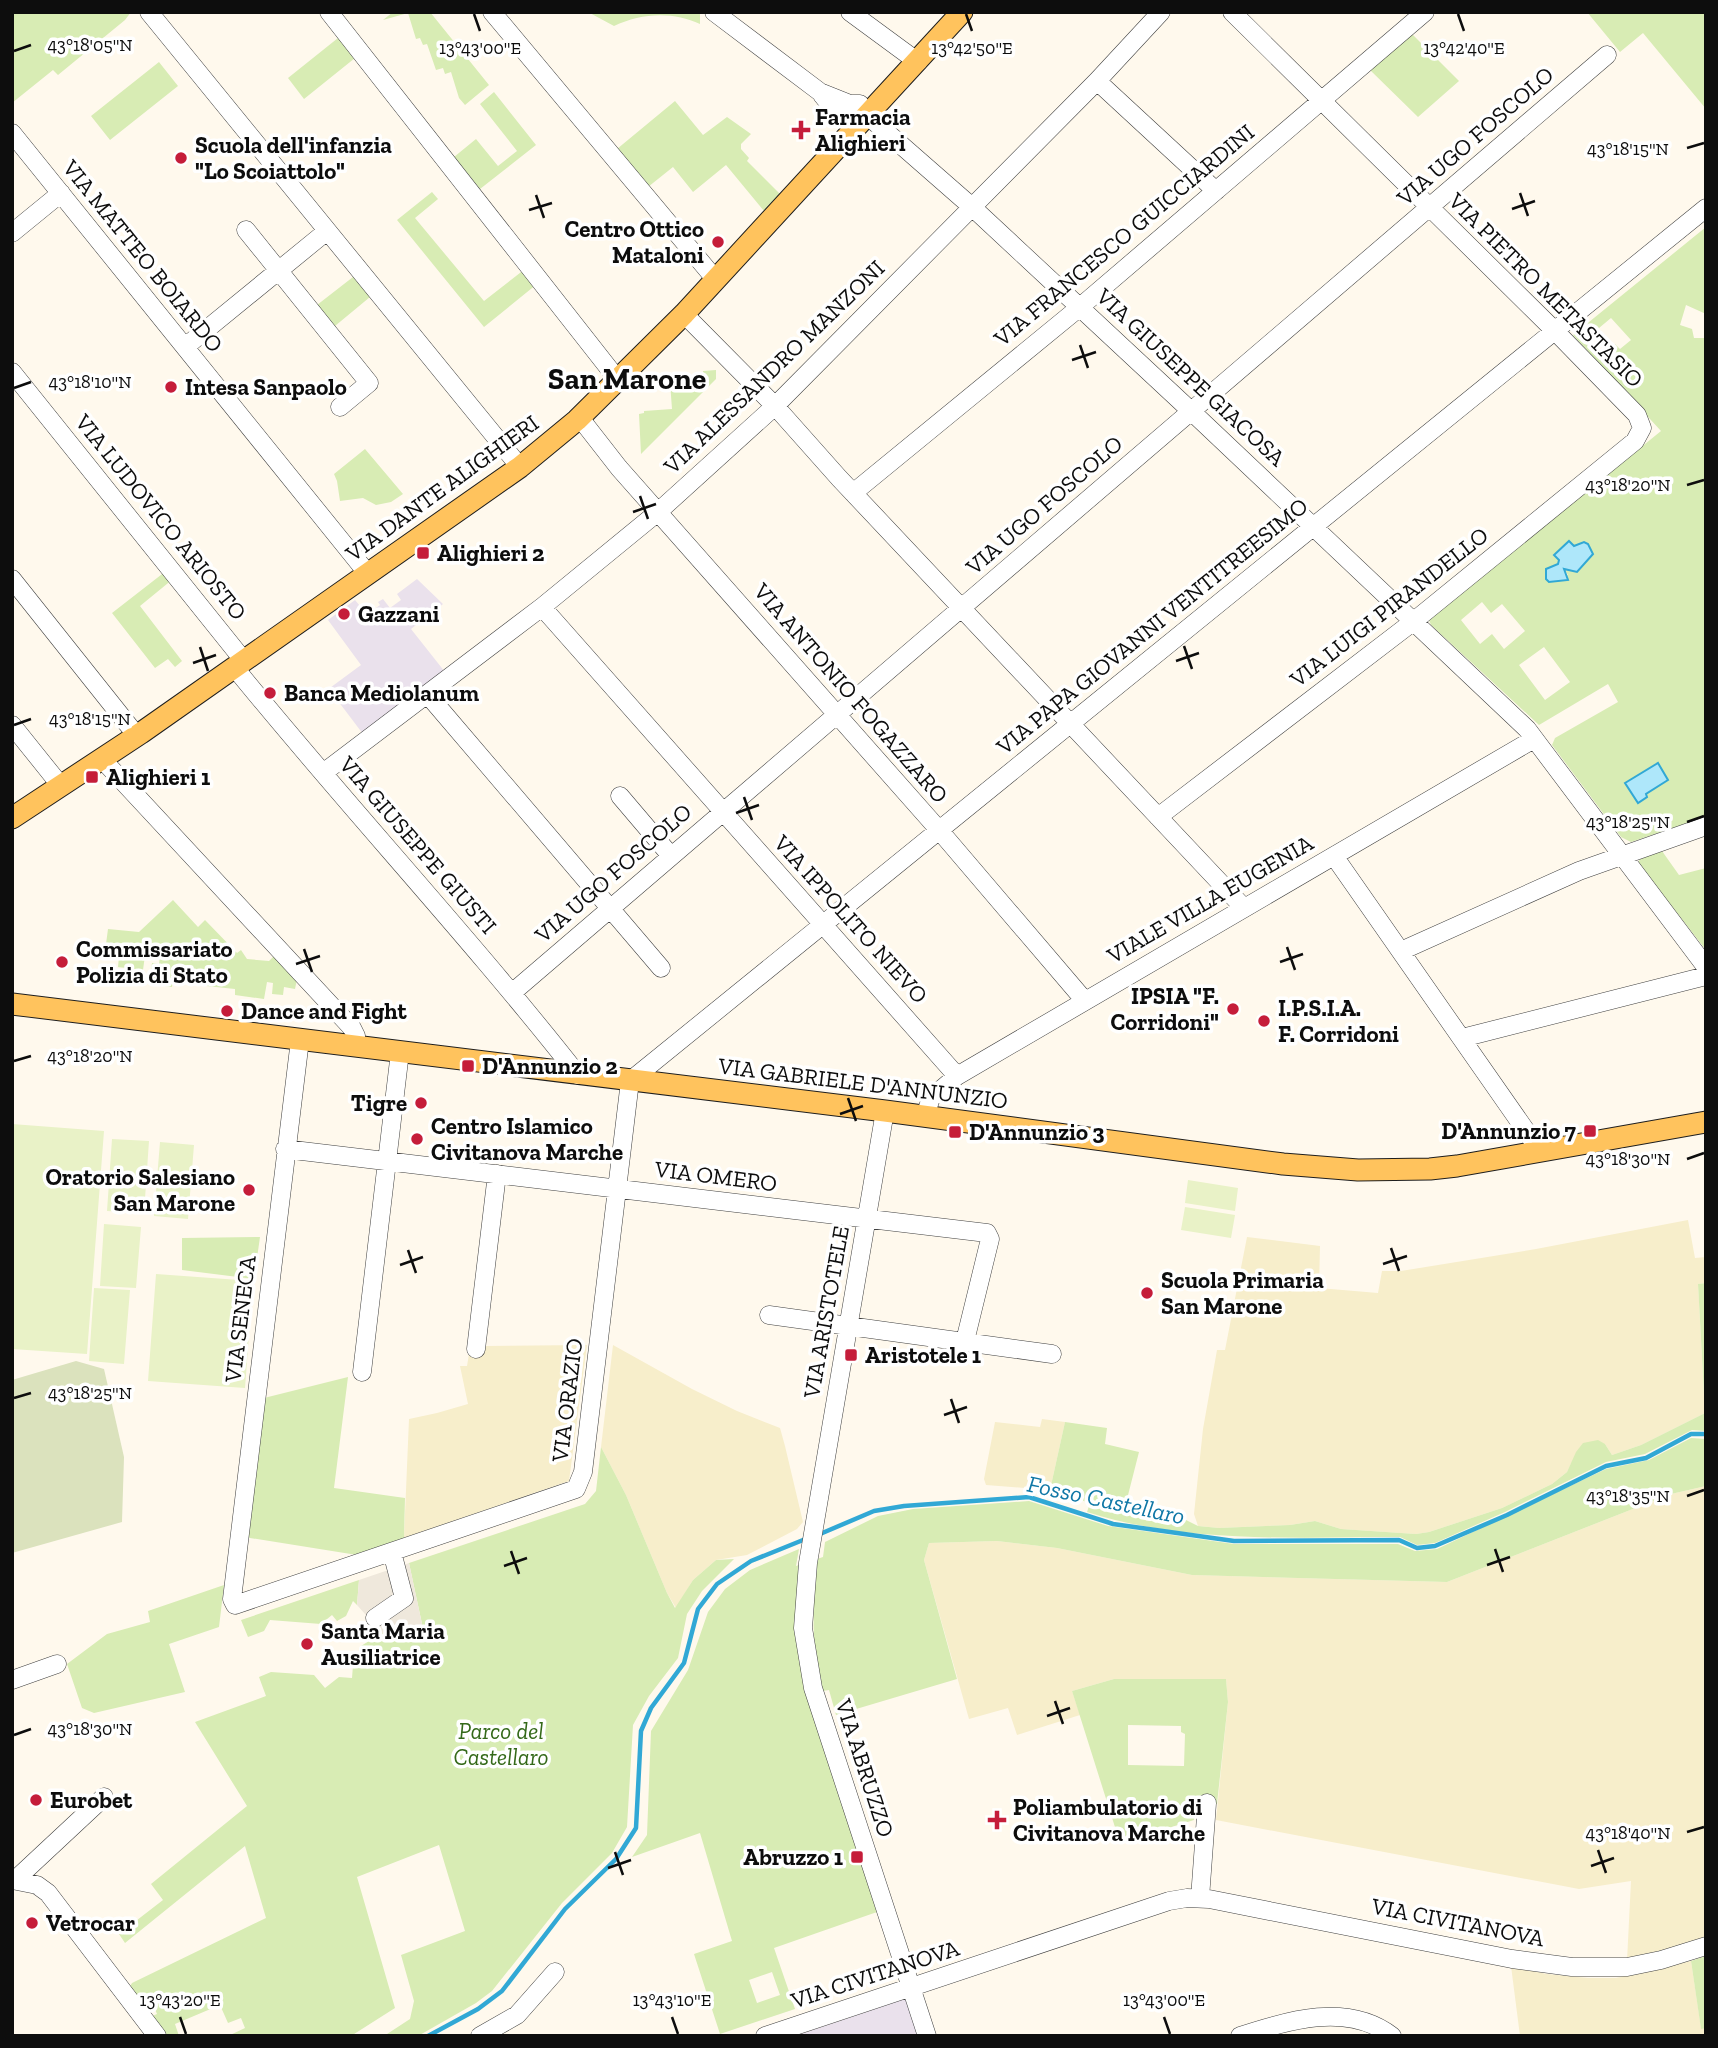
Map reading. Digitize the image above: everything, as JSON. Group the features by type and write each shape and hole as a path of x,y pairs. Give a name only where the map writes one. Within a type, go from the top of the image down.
{"main road":[{"name":"VIA DANTE ALIGHIERI","path":"12,818 137,736 520,467 580,418 716,280 962,12"},
{"name":"VIA GABRIELE D'ANNUNZIO","path":"12,1004 355,1047 567,1068 630,1081 925,1116 1283,1164 1358,1171 1430,1169 1706,1122"}],"street":[{"path":"149,12 520,467"},
{"path":"492,12 716,280"},
{"name":"VIA GIUSEPPE GIACOSA","path":"714,12 820,92 843,107 868,116 972,207 1414,621 1534,739 1706,967"},
{"path":"850,12 918,62"},
{"name":"VIA ALESSANDRO MANZONI","path":"323,773 542,607 658,512 775,405 1097,81 1161,12"},
{"name":"VIA PIETRO METASTASIO","path":"1232,12 1555,331 1637,415 1642,428"},
{"name":"VIA FRANCESCO GUICCIARDINI","path":"853,493 1080,307 1425,12"},
{"path":"332,13 618,380"},
{"name":"VIA UGO FOSCOLO","path":"513,992 1607,55"},
{"path":"1097,81 1216,191"},
{"path":"842,144 839,123 843,107 886,97"},
{"name":"VIA MATTEO BOIARDO","path":"12,132 368,574"},
{"path":"12,233 61,193"},
{"name":"VIA PAPA GIOVANNI VENTITREESIMO","path":"630,1081 1706,208"},
{"path":"246,230 369,383 340,407"},
{"path":"185,347 327,231"},
{"path":"684,314 775,405 853,493 1244,908"},
{"name":"VIA LUDOVICO ARIOSTO","path":"12,372 239,664"},
{"name":"VIA ANTONIO FOGAZZARO","path":"580,418 658,512 939,830 1085,1001"},
{"name":"VIA LUIGI PIRANDELLO","path":"1158,817 1414,621 1635,441 1642,428"},
{"path":"12,579 137,736"},
{"name":"VIA IPPOLITO NIEVO","path":"542,607 957,1076"},
{"name":"VIA GIUSEPPE GIUSTI","path":"239,664 323,773 513,992 567,1068"},
{"path":"428,695 661,968"},
{"path":"12,725 61,786"},
{"name":"VIALE VILLA EUGENIA","path":"925,1116 931,1098 957,1076 1534,739"},
{"path":"102,759 352,1028 356,1036 355,1047"},
{"path":"620,796 671,856"},
{"path":"1401,951 1579,871 1706,826"},
{"path":"1334,856 1540,1151"},
{"path":"1462,1038 1706,976"},
{"name":"VIA SENECA","path":"233,1604 300,1040"},
{"path":"362,1372 400,1052"},
{"name":"VIA ORAZIO","path":"233,1604 576,1489 583,1472 630,1081"},
{"name":"VIA ARISTOTELE","path":"808,1559 885,1111"},
{"name":"VIA OMERO","path":"285,1149 989,1235 965,1341"},
{"path":"476,1349 497,1174"},
{"path":"769,1315 1052,1354"},
{"path":"375,1618 404,1598 392,1552"},
{"name":"VIA ABRUZZO","path":"808,1559 803,1628 813,1688 927,2036"},
{"path":"12,1680 57,1664"},
{"path":"14,1880 104,1797"},
{"path":"1200,1898 1207,1803"},
{"path":"14,1880 37,1885 48,1893 157,2036"},
{"name":"VIA CIVITANOVA","path":"766,2036 1169,1901 1200,1898 1501,1956 1572,1967 1627,1967 1706,1946"},
{"path":"480,2036 517,2015 555,1972"},
{"path":"1240,2036 1303,2028 1332,2017 1362,2020 1377,2025 1392,2036"}],"shaded area":[{"path":"417,579 443,604 411,629 445,672 363,734 332,693 326,697 323,693 361,665 328,620 355,600 365,612 369,609 372,611 383,599 390,608 401,600 397,594"},
{"path":"1688,1220 1695,1258 1706,1257 1706,1283 1698,1284 1705,1413 1641,1445 1612,1455 1605,1444 1571,1464 1567,1472 1552,1484 1502,1508 1429,1532 1416,1534 1341,1529 1315,1521 1290,1525 1219,1528 1198,1526 1194,1514 1203,1429 1217,1350 1225,1350 1247,1237 1320,1246 1319,1288 1378,1293 1382,1271 1401,1271 1536,1249"},
{"path":"587,1345 569,1481 404,1538 409,1419 468,1404 460,1366 467,1366 469,1354 483,1353 485,1346"},
{"path":"613,1345 692,1389 780,1428 785,1446 803,1522 797,1529 747,1555 716,1560 693,1580 676,1608 667,1593 626,1495 601,1447"},
{"path":"1042,1419 1065,1422 1050,1490 986,1485 984,1479 995,1422 1040,1427"},
{"path":"1706,1486 1706,1939 1627,1961 1631,1881 1579,1889 1216,1820 1228,1702 1226,1679 1114,1679 1072,1691 1080,1715 1017,1735 1008,1708 969,1719 924,1560 929,1543 997,1541 1057,1548 1192,1575 1447,1582 1671,1494"},
{"path":"409,1563 425,1638 382,1633 357,1605 359,1580"},
{"path":"1691,1961 1701,2028 1706,2028 1706,2036 1520,2036 1511,1966 1547,1974 1616,1978"},
{"path":"907,1998 919,2036 795,2036"}],"green space":[{"path":"12,12 131,12 125,20 58,75 53,70 12,103"},
{"path":"393,12 430,12 489,85 465,105 459,98 451,72 445,74 443,68 436,70 427,44 423,45 420,38 416,39 408,13 383,20"},
{"path":"588,12 698,12 700,24 679,17 657,15 635,18 614,26"},
{"path":"1587,12 1706,12 1706,109 1643,33 1620,52"},
{"path":"1412,34 1459,81 1418,117 1370,70"},
{"path":"338,38 355,58 304,99 288,78"},
{"path":"159,62 178,86 110,140 91,116"},
{"path":"494,92 536,145 480,189 454,157 476,139 498,166 517,151 480,104"},
{"path":"675,101 703,135 727,117 751,134 741,144 741,149 749,158 747,161 780,194 764,211 726,165 693,192 673,167 648,187 617,149"},
{"path":"432,192 438,199 415,218 484,301 525,269 537,284 484,327 397,220"},
{"path":"1706,227 1706,314 1686,305 1680,325 1692,329 1694,338 1706,338 1706,817 1631,842 1621,837 1552,745 1555,738 1618,702 1608,684 1539,725 1431,625 1429,620 1661,431 1573,335","holes":["1611,318 1631,340 1620,349 1615,344 1601,355 1587,338","1584,542 1588,544 1564,569 1568,575 1549,582 1546,579 1546,569 1558,564 1574,546","1482,602 1491,613 1502,604 1525,631 1504,649 1492,634 1480,644 1461,620","1544,647 1570,682 1545,700 1519,665"]},
{"path":"353,277 370,297 335,326 317,305"},
{"path":"716,370 716,379 641,454 639,414 644,411 672,409 670,382 675,379 703,377 703,371"},
{"path":"365,449 403,494 391,502 376,505 363,498 340,501 334,474"},
{"path":"166,571 173,579 140,606 182,661 175,667 168,659 155,668 112,613"},
{"path":"1662,851 1679,875 1706,868 1706,950 1638,863 1640,859"},
{"path":"173,900 198,927 205,920 237,953 241,950 247,959 269,961 275,955 297,979 295,989 284,987 283,995 272,994 273,983 267,982 264,999 235,995 235,989 197,985 198,975 174,969 172,987 149,984 152,963 159,964 161,950 146,948 143,970 118,967 120,946 106,944 108,929 139,932"},
{"path":"12,1124 104,1131 87,1354 12,1349"},
{"path":"112,1139 149,1141 144,1213 107,1211"},
{"path":"160,1142 194,1145 188,1219 154,1216"},
{"path":"1188,1180 1238,1188 1235,1211 1185,1203"},
{"path":"1185,1207 1235,1215 1231,1238 1181,1230"},
{"path":"104,1224 141,1227 136,1288 100,1286"},
{"path":"260,1237 254,1279 182,1270 182,1238"},
{"path":"156,1274 253,1281 245,1388 148,1381"},
{"path":"1706,1283 1706,1431 1692,1430 1645,1454 1606,1462 1435,1543 1417,1545 1400,1537 1282,1538 1164,1529 1087,1512 1090,1503 1050,1490 1065,1422 1107,1428 1105,1444 1139,1452 1126,1503 1170,1512 1198,1526 1219,1528 1290,1525 1315,1521 1341,1529 1416,1534 1429,1532 1502,1508 1552,1484 1567,1472 1583,1443 1598,1440 1605,1444 1612,1455 1641,1445 1705,1413 1698,1284"},
{"path":"94,1288 130,1290 124,1364 89,1361"},
{"path":"76,1361 104,1369 124,1457 122,1522 12,1553 12,1380"},
{"path":"348,1377 334,1488 405,1498 404,1538 357,1555 244,1537 260,1399"},
{"path":"1691,1438 1706,1439 1706,1486 1671,1494 1447,1582 1192,1575 1057,1548 997,1541 929,1543 924,1560 957,1679 836,1715 829,1690 823,1691 814,1642 817,1559 823,1557 825,1542 878,1516 913,1509 1029,1501 1108,1526 1234,1544 1398,1544 1415,1551 1437,1549 1606,1469 1649,1460"},
{"name":"Parco del Castellaro","path":"601,1447 626,1495 675,1608 693,1580 716,1560 734,1559 702,1591 687,1614 678,1658 649,1696 633,1725 627,1827 612,1853 562,1903 492,1991 418,2036 384,2036 410,2019 414,2001 401,1955 465,1931 439,1845 357,1877 395,2008 351,2036 228,2036 245,2028 241,2018 228,2023 220,2005 175,2024 179,2036 164,2036 150,2017 157,2014 152,2002 141,2006 128,1990 132,1983 266,1918 245,1846 125,1943 119,1934 163,1900 151,1884 247,1806 195,1722 266,1696 259,1677 271,1672 314,1675 325,1688 339,1677 352,1678 353,1665 366,1654 361,1646 369,1641 385,1639 382,1633 425,1638 409,1563 585,1504 596,1491"},
{"path":"799,1549 796,1566 799,1565 796,1637 804,1686 877,1912 774,1948 795,2009 720,2034 694,1954 732,1941 700,1833 632,1857 647,1835 651,1731 688,1670 708,1612 725,1589 750,1570","holes":["772,1972 780,1995 757,2003 749,1980"]},
{"path":"359,1580 357,1605 353,1601 346,1616 337,1621 332,1615 321,1624 270,1620 264,1631 248,1637 241,1620"},
{"path":"224,1585 219,1627 169,1644 185,1692 94,1713 82,1708 67,1664 107,1634 150,1622 148,1611"},
{"path":"1114,1679 1226,1679 1228,1702 1217,1804 1197,1803 1194,1820 1120,1843 1072,1691","holes":["1128,1725 1181,1726 1181,1732 1185,1734 1184,1766 1128,1765"]},
{"path":"1706,1956 1706,2028 1701,2029 1691,1961"}],"water":[{"path":"1569,541 1574,546 1584,542 1588,544 1593,554 1577,572 1564,569 1568,580 1549,582 1546,579 1546,569 1558,564 1559,560 1554,555"},
{"path":"1658,763 1668,780 1646,794 1647,797 1638,803 1625,783"}],"waterway":[{"name":"Fosso Castellaro","path":"820,1534 874,1511 904,1506 1029,1497 1113,1524 1234,1541 1399,1540 1417,1548 1435,1546 1507,1515 1606,1466 1646,1458 1691,1434 1706,1434"},
{"name":"Fosso Castellaro","path":"428,2036 478,2009 502,1991 565,1909 616,1859 636,1828 641,1731 651,1708 684,1663 698,1609 717,1584 751,1561 808,1538"}],"place":[{"name":"Farmacia Alighieri","path":"801,130"},
{"name":"Scuola dell'infanzia \"Lo Scoiattolo\"","path":"181,158"},
{"name":"Centro Ottico Mataloni","path":"718,242"},
{"name":"Intesa Sanpaolo","path":"171,387"},
{"name":"Alighieri 2","path":"423,553"},
{"name":"Gazzani","path":"344,614"},
{"name":"Banca Mediolanum","path":"270,693"},
{"name":"Alighieri 1","path":"92,777"},
{"name":"Commissariato Polizia di Stato","path":"62,962"},
{"name":"IPSIA \"F. Corridoni\"","path":"1233,1009"},
{"name":"Dance and Fight","path":"227,1011"},
{"name":"I.P.S.I.A. F. Corridoni","path":"1264,1021"},
{"name":"D'Annunzio 2","path":"468,1066"},
{"name":"Tigre","path":"421,1103"},
{"name":"D'Annunzio 7","path":"1590,1131"},
{"name":"D'Annunzio 3","path":"955,1132"},
{"name":"Centro Islamico Civitanova Marche","path":"417,1139"},
{"name":"Oratorio Salesiano San Marone","path":"249,1190"},
{"name":"Scuola Primaria San Marone","path":"1147,1293"},
{"name":"Aristotele 1","path":"851,1355"},
{"name":"Santa Maria Ausiliatrice","path":"307,1644"},
{"name":"Eurobet","path":"36,1800"},
{"name":"Poliambulatorio di Civitanova Marche","path":"997,1820"},
{"name":"Abruzzo 1","path":"857,1857"},
{"name":"Vetrocar","path":"32,1923"}],"district":[{"name":"San Marone","path":"627,379"}]}
